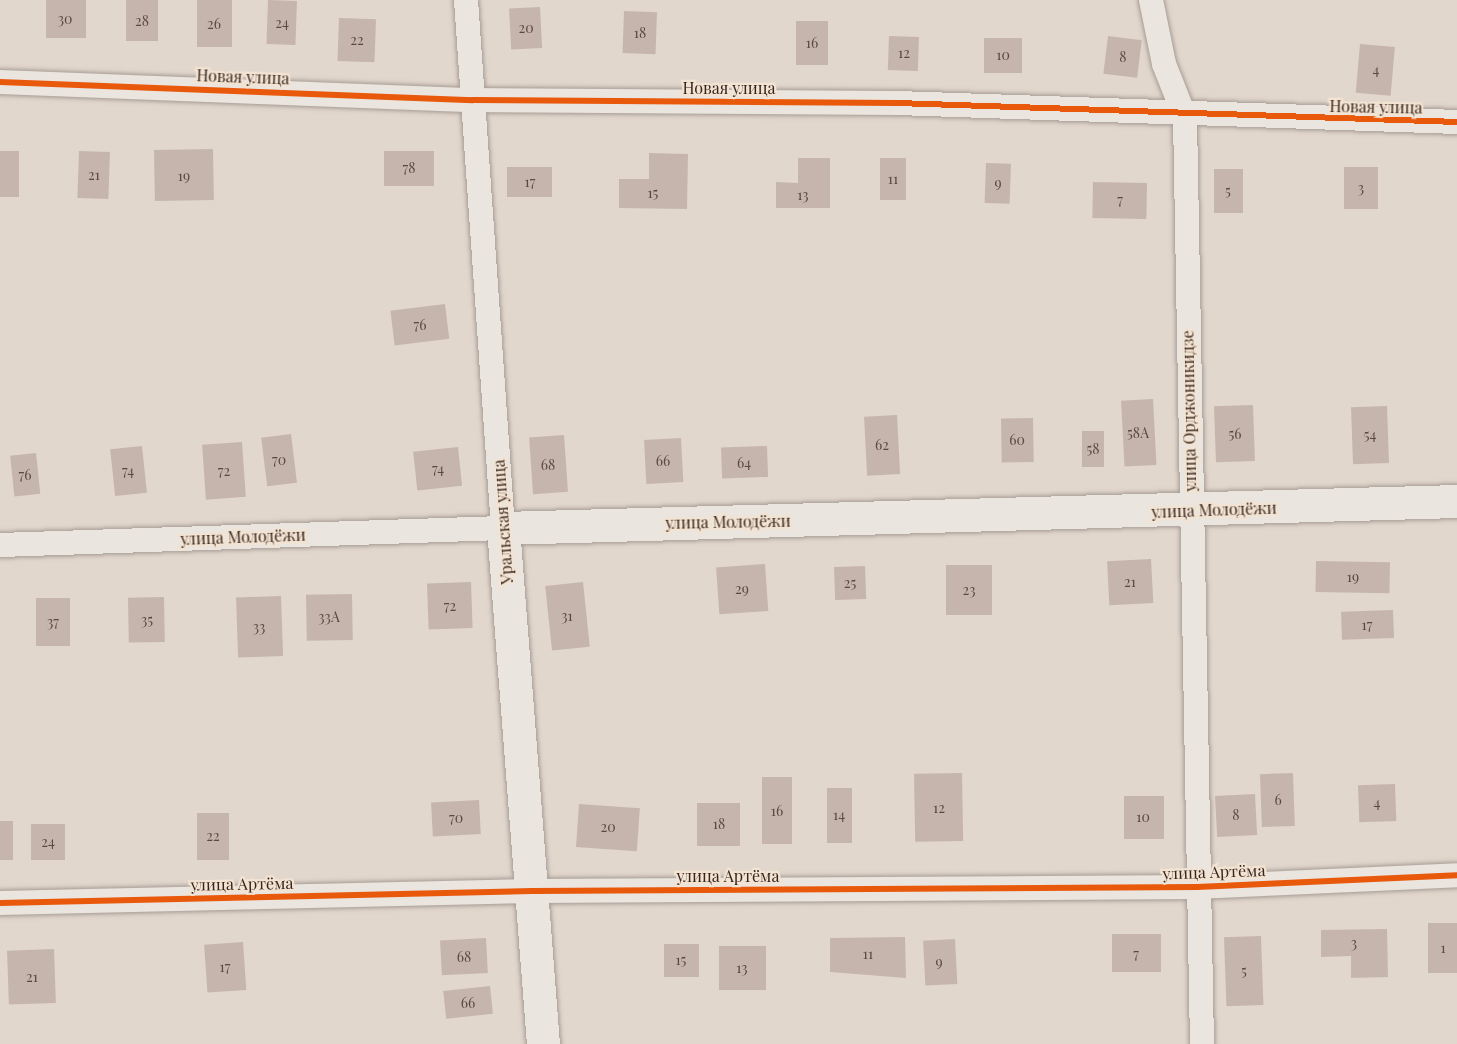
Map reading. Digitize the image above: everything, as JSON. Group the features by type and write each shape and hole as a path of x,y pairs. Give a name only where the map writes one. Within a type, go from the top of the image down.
{"main road":[{"name":"улица Молодёжи","path":"503,528 1190,511 1457,501"},
{"name":"Уральская улица","path":"503,528 543,1044"}],"street":[{"name":"Уральская улица","path":"466,0 503,528"},
{"name":"улица Орджоникидзе","path":"1151,0 1164,64 1185,117 1190,511 1202,1044"},
{"name":"Новая улица","path":"0,82 473,100 897,103 1185,117 1457,122"},
{"name":"улица Молодёжи","path":"0,546 503,528"},
{"name":"улица Артёма","path":"0,903 532,891 1197,887 1457,875"}],"building":[{"path":"46,0 86,0 86,38 46,38"},
{"path":"126,0 158,0 158,41 126,41"},
{"path":"197,0 232,0 232,47 197,47"},
{"path":"268,0 297,1 295,45 266,44"},
{"path":"540,7 542,48 511,50 509,9"},
{"path":"624,11 657,12 656,54 623,53"},
{"path":"339,18 376,19 374,62 337,61"},
{"path":"796,21 828,21 828,65 796,65"},
{"path":"889,36 919,37 918,71 888,70"},
{"path":"1108,36 1142,40 1137,78 1103,74"},
{"path":"984,38 1022,38 1022,73 984,73"},
{"path":"1360,44 1395,47 1391,96 1356,93"},
{"path":"213,149 214,200 155,201 154,150"},
{"path":"0,151 19,151 19,197 0,197"},
{"path":"79,151 110,152 108,199 77,198"},
{"path":"384,151 434,151 434,186 384,186"},
{"path":"649,153 688,154 687,209 619,208 619,179 649,179"},
{"path":"798,158 830,158 830,208 776,208 776,182 798,183"},
{"path":"880,158 906,158 906,200 880,200"},
{"path":"986,163 1011,164 1010,204 985,203"},
{"path":"507,167 552,167 552,197 507,197"},
{"path":"1344,167 1378,167 1378,209 1344,209"},
{"path":"1214,169 1243,169 1243,213 1214,213"},
{"path":"1093,182 1147,183 1146,219 1092,218"},
{"path":"445,304 449,339 395,345 390,311"},
{"path":"1153,399 1156,465 1124,467 1121,401"},
{"path":"1253,405 1255,461 1216,462 1214,406"},
{"path":"1387,406 1389,463 1353,464 1351,407"},
{"path":"897,415 900,474 867,476 864,417"},
{"path":"1033,418 1034,462 1002,463 1001,419"},
{"path":"1082,431 1104,431 1104,467 1082,467"},
{"path":"291,434 297,483 267,486 261,438"},
{"path":"564,435 568,492 533,494 529,437"},
{"path":"681,438 683,482 646,484 644,440"},
{"path":"242,442 246,497 206,500 202,445"},
{"path":"142,446 147,493 115,496 110,449"},
{"path":"767,446 768,477 722,479 721,448"},
{"path":"458,447 462,486 417,490 413,452"},
{"path":"36,453 40,494 14,496 10,456"},
{"path":"1151,559 1153,603 1109,605 1107,561"},
{"path":"1316,561 1390,562 1389,593 1315,592"},
{"path":"765,564 768,611 719,614 716,567"},
{"path":"946,565 992,565 992,615 946,615"},
{"path":"865,566 866,599 835,600 834,567"},
{"path":"471,582 473,628 429,630 427,584"},
{"path":"583,582 590,647 552,651 545,586"},
{"path":"352,594 353,640 307,641 306,595"},
{"path":"281,596 283,656 238,658 236,598"},
{"path":"164,597 165,642 129,643 128,598"},
{"path":"36,598 70,598 70,646 36,646"},
{"path":"1393,610 1394,638 1342,640 1341,612"},
{"path":"962,773 963,841 915,842 914,774"},
{"path":"1293,773 1295,826 1262,827 1260,774"},
{"path":"762,777 792,777 792,844 762,844"},
{"path":"1395,784 1396,821 1359,822 1358,785"},
{"path":"827,788 852,788 852,843 827,843"},
{"path":"1255,794 1257,835 1217,837 1215,796"},
{"path":"1124,796 1164,796 1164,839 1124,839"},
{"path":"479,800 481,834 433,836 431,803"},
{"path":"697,803 740,803 740,846 697,846"},
{"path":"579,804 640,808 637,851 576,847"},
{"path":"197,813 229,813 229,860 197,860"},
{"path":"0,821 13,821 13,860 0,860"},
{"path":"31,824 65,824 65,860 31,860"},
{"path":"1428,923 1457,923 1457,973 1428,973"},
{"path":"1387,929 1388,977 1351,978 1351,956 1321,957 1321,930"},
{"path":"1112,934 1161,934 1161,972 1112,972"},
{"path":"1261,936 1263,1005 1226,1006 1224,937"},
{"path":"905,937 906,978 830,972 830,938"},
{"path":"486,938 488,973 442,975 440,940"},
{"path":"955,939 957,984 925,986 923,941"},
{"path":"243,942 246,990 207,993 204,945"},
{"path":"664,944 699,944 699,977 664,977"},
{"path":"719,946 766,946 766,990 719,990"},
{"path":"54,949 56,1003 9,1005 7,951"},
{"path":"490,986 493,1014 446,1019 443,991"}],"cycle path":[{"path":"0,82 473,100 897,103 1457,122"},
{"path":"0,903 532,891 1197,887 1457,875"}]}
